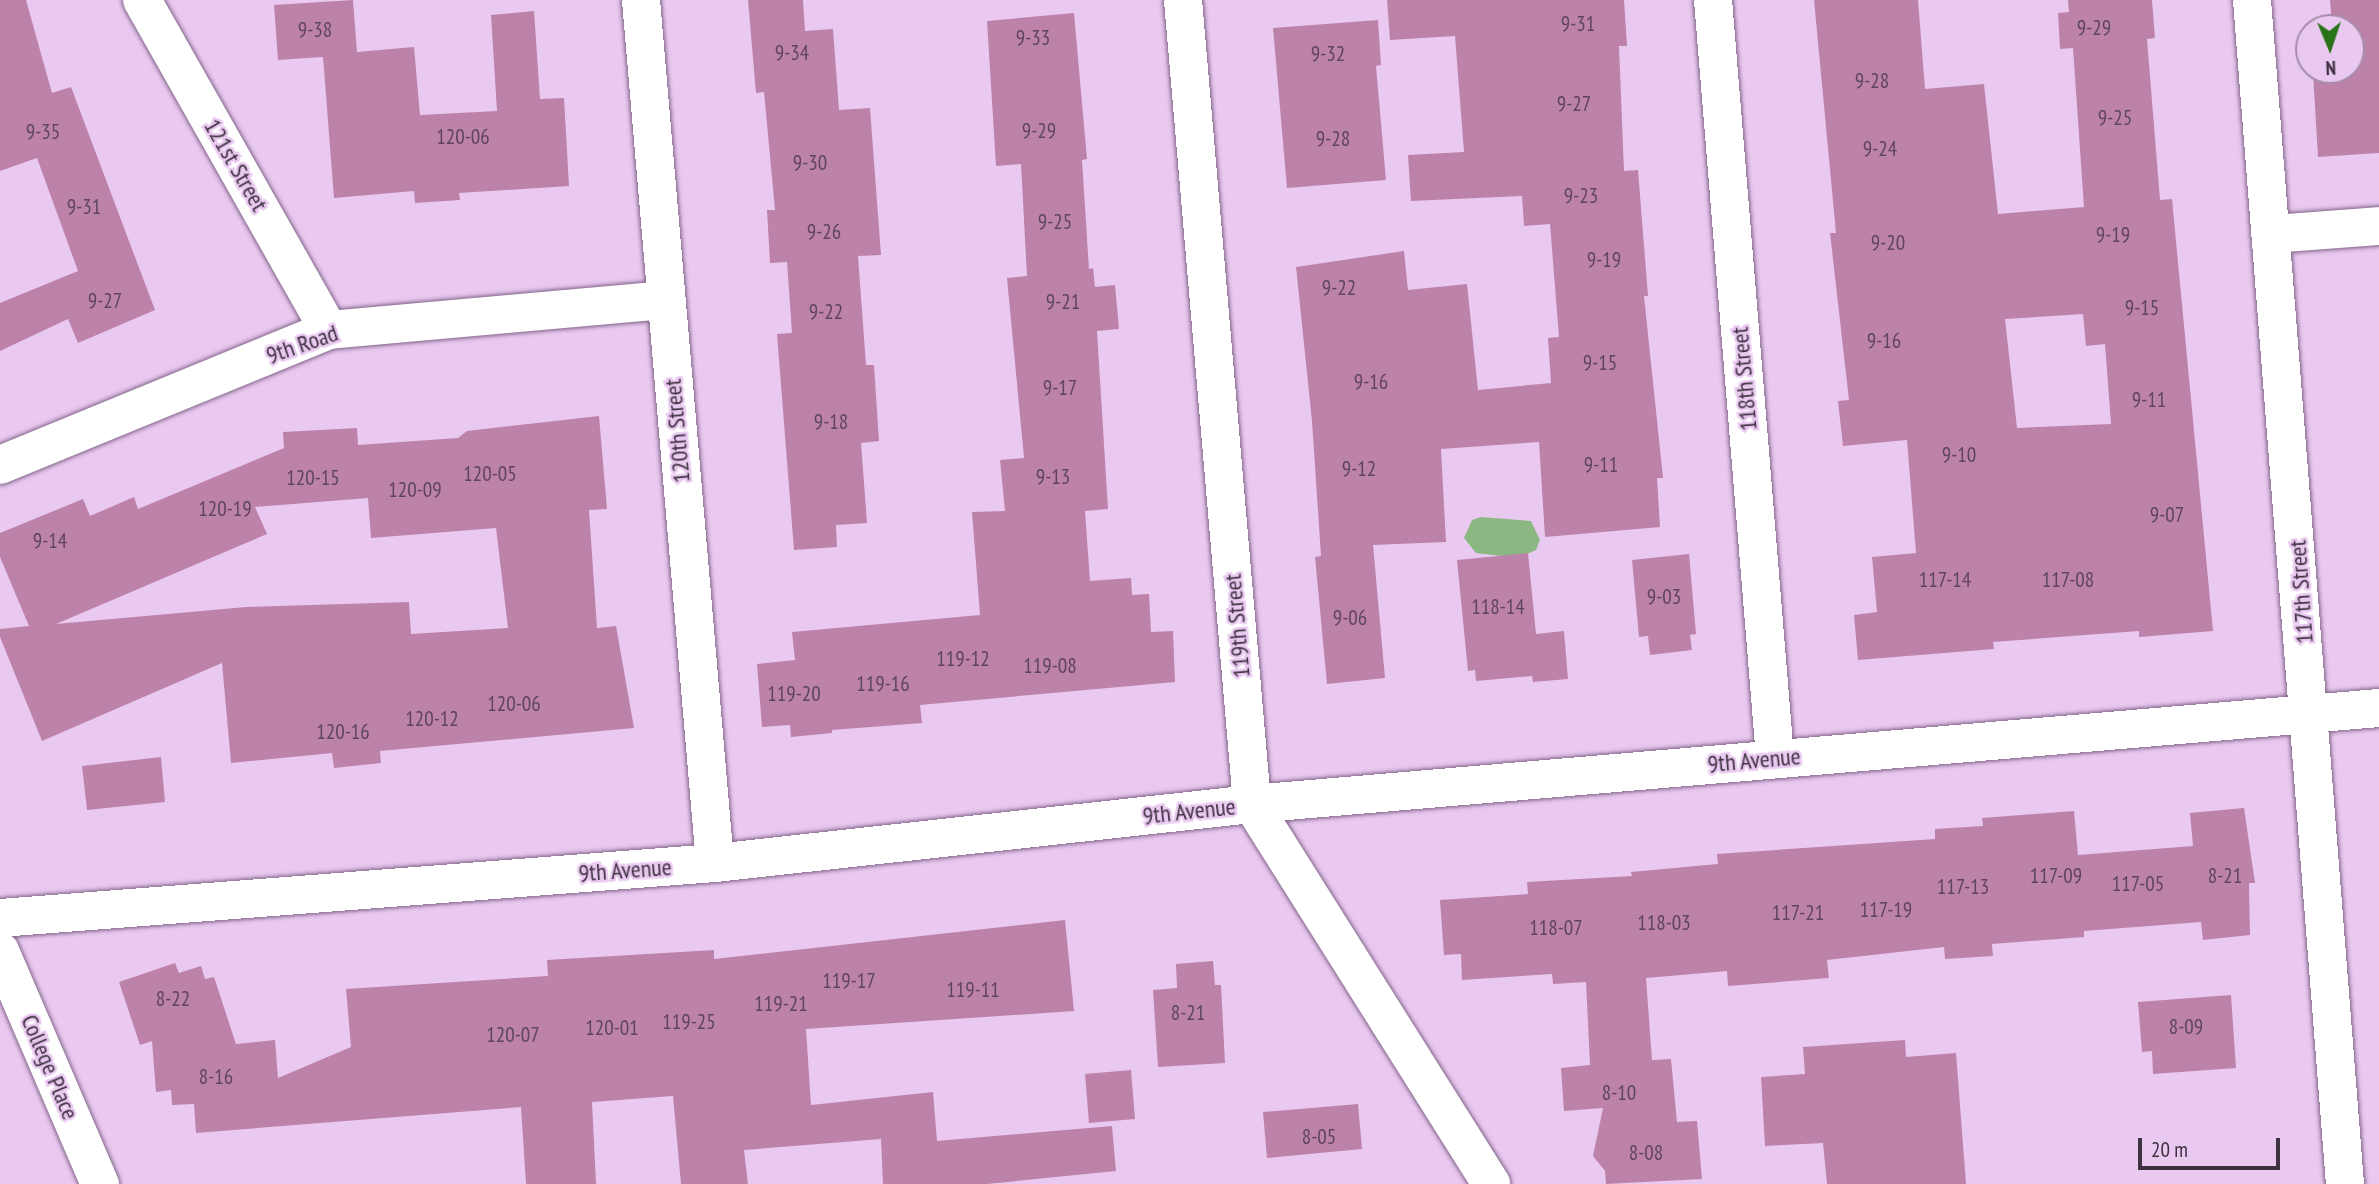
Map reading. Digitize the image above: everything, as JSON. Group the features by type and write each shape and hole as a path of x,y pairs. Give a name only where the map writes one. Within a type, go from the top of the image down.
{"street":[{"name":"121st Street","path":"142,0 329,330"},
{"name":"120th Street","path":"641,0 715,863"},
{"name":"119th Street","path":"1183,0 1252,804 1491,1184"},
{"name":"118th Street","path":"1713,0 1775,757"},
{"name":"117th Street","path":"2252,0 2311,713 2345,1184"},
{"path":"2273,234 2379,226"},
{"name":"9th Road","path":"0,465 329,330 665,300"},
{"name":"9th Avenue","path":"0,918 715,863 1252,804 1775,757 2379,708"},
{"name":"College Place","path":"0,951 100,1184"}],"shaded area":[{"path":"1481,517 1531,521 1540,540 1536,550 1518,558 1476,553 1464,538 1472,520"}],"building":[{"path":"0,0 26,0 52,93 71,87 155,310 78,343 68,319 0,351 0,303 78,271 37,158 0,171"},
{"path":"353,0 357,52 414,47 420,115 497,111 491,15 534,11 540,99 564,98 569,186 459,193 460,200 415,203 414,191 334,198 323,57 278,60 274,5"},
{"path":"748,0 803,0 805,31 833,29 839,110 870,108 881,255 858,256 866,365 874,365 879,441 861,443 867,523 836,525 837,547 794,550 777,334 792,333 787,262 770,263 767,210 775,210 764,92 756,93"},
{"path":"1387,0 1624,0 1627,46 1619,46 1624,171 1638,170 1648,296 1644,296 1663,478 1657,478 1660,527 1545,537 1539,442 1441,449 1446,542 1373,545 1385,678 1327,684 1315,557 1321,556 1312,421 1296,267 1404,251 1408,290 1467,284 1478,390 1551,383 1548,338 1559,337 1550,224 1524,226 1522,196 1411,201 1408,155 1464,152 1455,36 1390,40"},
{"path":"1814,0 1918,0 1925,89 1984,84 1998,214 2084,207 2073,48 2060,49 2058,13 2069,12 2068,0 2152,0 2155,38 2147,39 2160,200 2172,199 2213,631 2139,637 2139,631 1993,642 1994,649 1858,660 1854,615 1877,612 1872,557 1916,553 1907,440 1843,446 1838,401 1849,400 1830,233 1836,233","holes":["2083,314 2086,346 2105,344 2111,424 2017,428 2005,319"]},
{"path":"2330,0 2379,0 2379,153 2318,157 2314,84 2365,84 2365,14 2331,14"},
{"path":"1074,13 1087,159 1082,160 1089,269 1093,268 1095,287 1115,285 1119,329 1097,331 1108,509 1085,511 1090,581 1131,578 1132,595 1149,594 1151,632 1173,631 1175,682 920,705 922,723 832,730 832,733 791,737 790,725 762,727 757,664 795,660 792,632 980,615 972,512 1005,511 1000,460 1024,458 1007,278 1027,276 1021,164 996,166 987,21"},
{"path":"1378,20 1381,65 1376,66 1386,180 1287,188 1273,28"},
{"path":"599,416 607,509 589,510 597,628 616,626 634,728 380,751 381,763 334,768 332,753 231,763 222,663 42,741 0,637 0,629 29,626 0,557 0,533 83,499 90,516 134,497 138,509 284,448 283,432 357,428 358,445 458,438 467,431","holes":["368,498 371,538 496,528 508,628 411,634 409,602 246,607 56,624 267,534 255,507"]},
{"path":"1528,553 1536,634 1564,631 1568,679 1533,682 1532,676 1476,681 1475,670 1468,671 1457,560"},
{"path":"1689,554 1696,634 1690,635 1692,650 1650,655 1648,636 1639,637 1632,560"},
{"path":"161,757 165,802 87,810 82,766"},
{"path":"2244,808 2255,883 2249,883 2250,935 2203,940 2201,922 2084,931 2084,937 1992,944 1993,956 1945,959 1944,947 1827,960 1829,978 1728,986 1727,971 1646,978 1652,1060 1671,1059 1677,1122 1697,1121 1702,1179 1606,1184 1605,1171 1593,1156 1603,1108 1564,1111 1561,1068 1590,1065 1586,982 1553,984 1552,974 1462,980 1461,954 1444,955 1440,900 1528,894 1527,882 1632,876 1631,872 1718,864 1717,854 1935,839 1935,829 1983,826 1982,818 2074,811 2078,855 2193,846 2190,813"},
{"path":"1065,920 1074,1011 806,1029 811,1105 933,1092 937,1141 1112,1126 1116,1171 987,1184 883,1184 881,1139 744,1150 748,1184 681,1184 673,1096 592,1102 596,1184 526,1184 521,1107 196,1133 194,1104 172,1105 171,1090 156,1092 152,1041 140,1045 119,982 175,963 179,973 201,966 205,979 214,977 236,1044 275,1040 278,1078 351,1047 346,989 548,976 547,960 714,950 714,959"},
{"path":"1213,961 1215,985 1221,985 1225,1063 1158,1067 1153,990 1177,988 1176,964"},
{"path":"2231,995 2236,1068 2153,1074 2152,1051 2142,1052 2138,1002"},
{"path":"1905,1040 1906,1057 1956,1053 1966,1184 1827,1184 1823,1143 1765,1146 1761,1077 1805,1074 1803,1047"},
{"path":"1131,1070 1135,1119 1089,1123 1085,1074"},
{"path":"1358,1104 1362,1149 1267,1158 1263,1112"}]}
